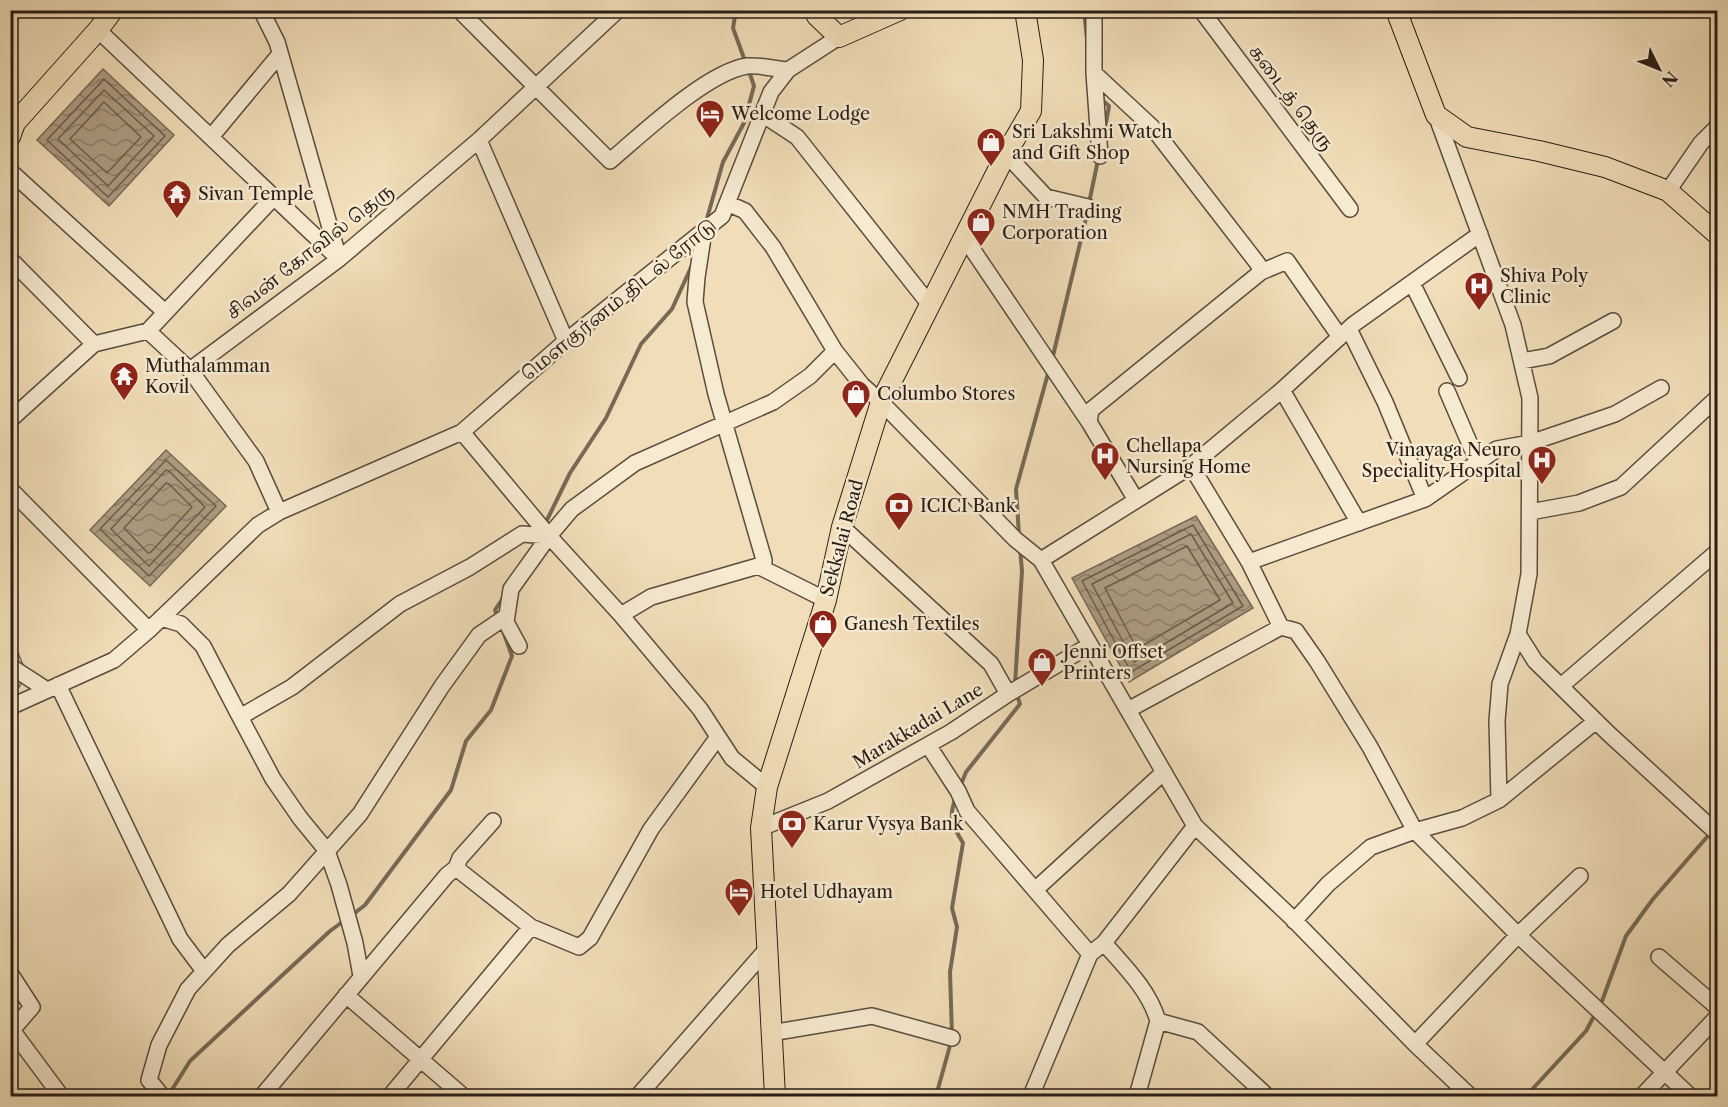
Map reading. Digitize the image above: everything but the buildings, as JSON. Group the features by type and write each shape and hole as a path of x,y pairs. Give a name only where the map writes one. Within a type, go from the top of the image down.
{"main road":[{"path":"10,137 15,123 98,30 112,10"},
{"path":"814,10 817,16 839,37"},
{"name":"மௌகுர்னம் திடல் ரோடு","path":"839,37 900,10"},
{"name":"Sekkalai Road","path":"775,1096 761,828 767,787 826,600 842,527 881,402 1006,154 1031,111 1033,60 1025,10"},
{"path":"1396,10 1436,115 1467,137 1605,167 1668,191 1718,235"}],"street":[{"path":"261,10 277,42 339,259"},
{"path":"459,10 610,161 663,116 721,74 748,66 788,70"},
{"name":"சிவன் கோவில் தெரு","path":"190,370 339,259 479,140 618,10"},
{"path":"1094,10 1094,73 1100,156"},
{"name":"கடைத் தெரு","path":"1201,10 1350,209"},
{"path":"98,30 339,259"},
{"name":"மௌகுர்னம் திடல் ரோடு","path":"10,707 114,660 149,630 258,525 279,512 462,432 566,341 722,216 771,92 788,70 839,37"},
{"path":"211,137 280,54"},
{"path":"1094,73 1152,128 1262,272"},
{"path":"762,114 797,137 930,305"},
{"path":"1436,115 1513,325 1530,398 1529,574 1518,634 1500,684 1497,721 1499,800"},
{"path":"1668,191 1701,143 1718,126"},
{"path":"479,140 566,341"},
{"path":"1006,154 1046,197 1088,207"},
{"path":"10,171 165,312"},
{"path":"10,420 94,344 147,331 274,197"},
{"path":"727,202 745,211 774,247 835,351 862,385 1015,539 1041,560 1195,826 1470,1096"},
{"path":"704,231 695,302 716,394 764,560 764,568"},
{"path":"1041,560 1191,466 1282,390 1345,333 1480,234"},
{"path":"964,237 1089,422 1136,500"},
{"path":"10,259 94,344"},
{"path":"1089,422 1091,410 1262,272 1287,261 1345,333 1385,402 1425,499"},
{"path":"1412,283 1459,378"},
{"path":"1522,361 1549,356 1613,321"},
{"path":"147,331 190,370 256,461 279,512"},
{"path":"519,646 506,622 511,589 549,536 572,509 635,463 773,402 810,376 835,351"},
{"path":"1249,562 1425,499 1497,449 1530,442 1615,414 1660,388"},
{"path":"1282,390 1359,523"},
{"path":"1447,391 1478,463"},
{"path":"1530,512 1579,503 1621,487 1718,396"},
{"path":"462,432 700,709 732,758 767,787"},
{"path":"1191,466 1249,562 1281,627"},
{"path":"10,489 149,630"},
{"name":"Marakkadai Lane","path":"761,828 828,801 928,745 1008,694 992,664 842,527"},
{"path":"240,717 292,687 400,604 470,567 522,534 549,536"},
{"path":"1561,687 1714,560"},
{"path":"621,615 651,597 758,566 826,600"},
{"path":"160,1094 149,1080 159,1045 188,989 228,945 290,894 360,814 442,686 479,635 507,616"},
{"path":"161,618 181,624 203,646 273,779 300,818 327,851 356,943 361,976"},
{"path":"1128,710 1281,627 1296,631 1370,747 1415,831 1518,935 1690,1096"},
{"path":"1518,634 1535,661 1718,834"},
{"path":"1008,694 1090,645"},
{"path":"10,666 53,688 180,939 204,971"},
{"path":"1294,921 1328,884 1371,847 1415,831 1462,818 1499,800 1596,721"},
{"path":"456,868 531,927 579,947 590,939 651,830 718,737"},
{"path":"928,745 958,791 967,811 1090,954"},
{"path":"1035,890 1164,772"},
{"path":"262,1096 361,976 447,875 456,868 460,858 493,821"},
{"path":"1031,1096 1090,954 1104,943 1195,826"},
{"path":"1415,1044 1518,935 1580,876"},
{"path":"390,1096 531,927"},
{"path":"1104,943 1138,981 1153,1005 1158,1021 1137,1096"},
{"path":"638,1096 766,950"},
{"path":"1659,957 1718,1008"},
{"path":"10,973 32,1007 12,1030 61,1096"},
{"path":"346,995 463,1096"},
{"path":"771,1034 872,1016 952,1038"},
{"path":"1642,1096 1718,1016"},
{"path":"1158,1021 1198,1032 1267,1096"}],"shaded area":[{"path":"10,634 27,674 11,695"}],"water":[{"path":"103,69 174,135 109,206 37,140"},
{"path":"166,450 226,506 150,586 90,530"},
{"path":"1196,516 1253,608 1129,682 1072,578"}],"waterway":[{"path":"736,10 733,28 745,61"},
{"path":"1084,10 1087,39"},
{"path":"706,222 723,162 744,123 754,86 749,71"},
{"path":"1101,99 1109,106 1105,129"},
{"path":"1089,203 1098,160"},
{"path":"1052,360 1088,210"},
{"path":"545,524 570,473 606,418 641,344 672,309 693,263"},
{"path":"1019,535 1016,489 1049,370"},
{"path":"1015,684 1022,571 1020,548"},
{"path":"498,618 495,610 503,598"},
{"path":"351,916 365,905 451,790 466,741 491,710 512,656 503,631"},
{"path":"960,787 966,772 1020,704 1017,695"},
{"path":"952,1035 950,972 957,927 952,908 963,843 952,821 952,810 956,797"},
{"path":"1602,1001 1626,936 1653,899 1707,837"},
{"path":"168,1096 190,1061 330,931 345,920"},
{"path":"1526,1096 1586,1031 1593,1018"},
{"path":"936,1096 951,1042"}],"place":[{"name":"Welcome Lodge","path":"710,140"},
{"name":"Sri Lakshmi Watch and Gift Shop","path":"991,168"},
{"name":"Sivan Temple","path":"177,220"},
{"name":"NMH Trading Corporation","path":"981,248"},
{"name":"Shiva Poly Clinic","path":"1479,312"},
{"name":"Muthalamman Kovil","path":"124,402"},
{"name":"Columbo Stores","path":"856,420"},
{"name":"Chellapa Nursing Home","path":"1105,482"},
{"name":"Vinayaga Neuro Speciality Hospital","path":"1542,486"},
{"name":"ICICI Bank","path":"899,532"},
{"name":"Ganesh Textiles","path":"823,650"},
{"name":"Jenni Offset Printers","path":"1042,688"},
{"name":"Karur Vysya Bank","path":"792,850"},
{"name":"Hotel Udhayam","path":"739,918"}]}
